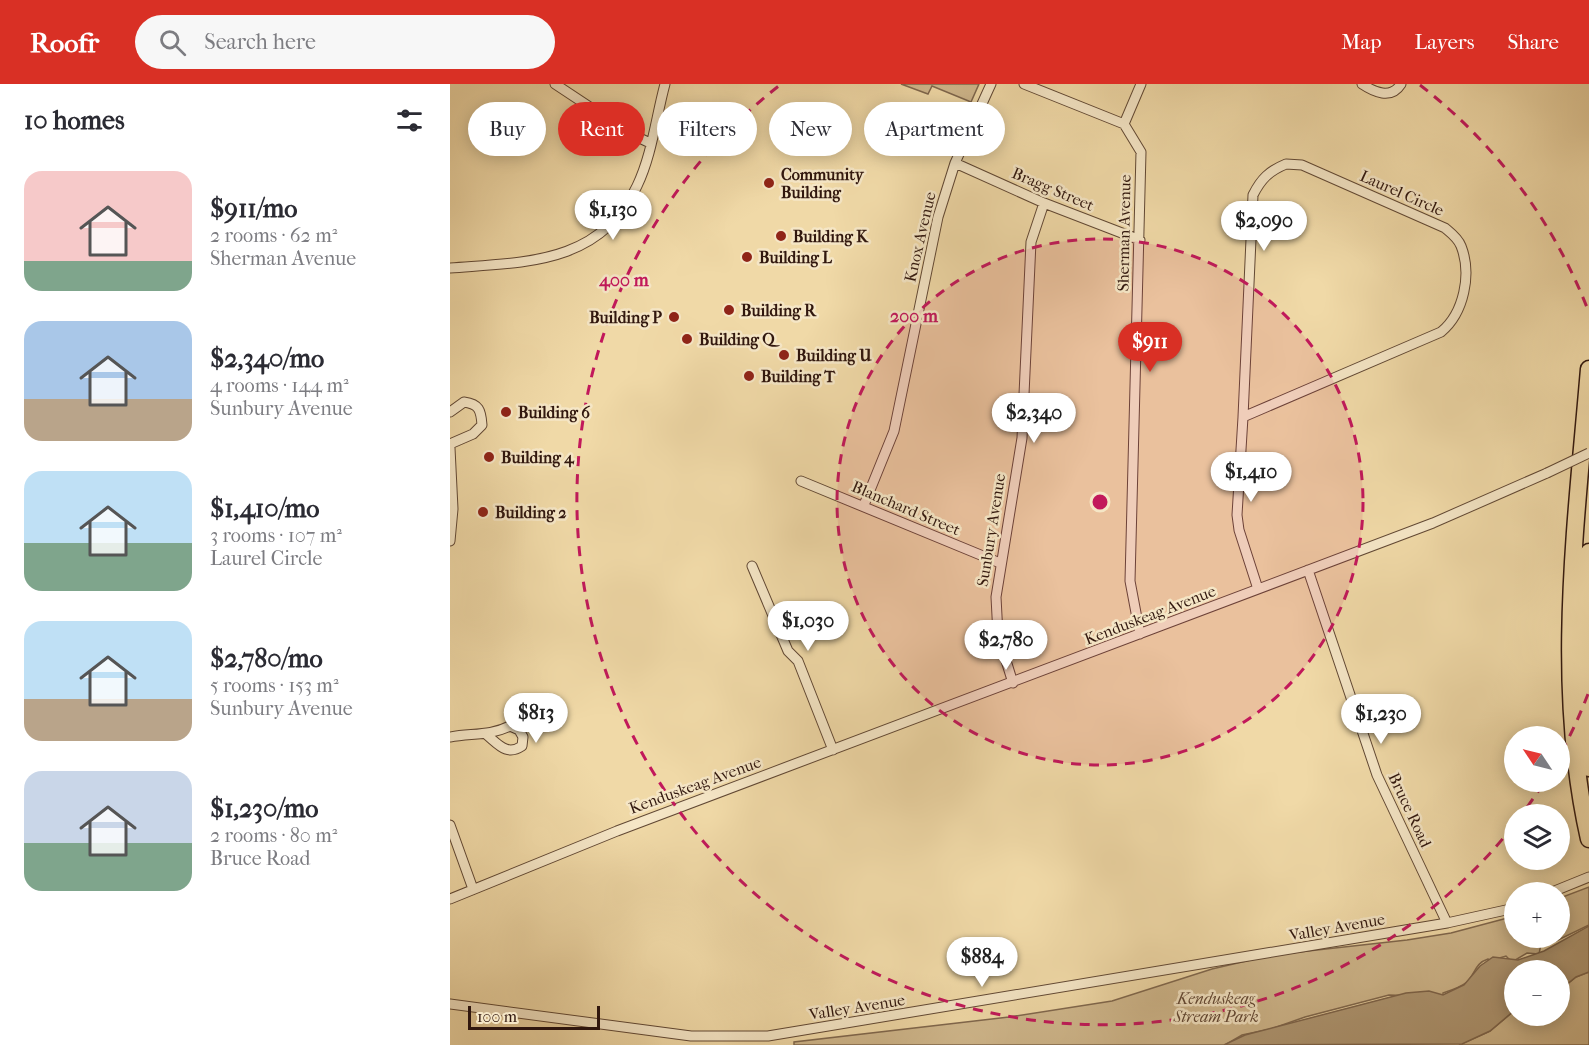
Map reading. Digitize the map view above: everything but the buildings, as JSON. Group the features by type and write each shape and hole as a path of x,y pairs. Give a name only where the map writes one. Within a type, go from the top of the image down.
{"highway":[{"path":"1589,369 1569,647 1572,733 1589,839"},
{"path":"1589,552 1582,665 1589,768"}],"street":[{"path":"555,84 629,133 650,143"},
{"path":"450,268 539,261 592,240 618,217 640,179 665,84"},
{"name":"Knox Avenue","path":"864,505 894,431 938,218 955,164 991,84"},
{"path":"1024,84 1124,124 1141,84"},
{"path":"1362,84 1372,92 1386,94 1401,84"},
{"name":"Sherman Avenue","path":"1124,124 1141,152 1130,581 1140,634"},
{"name":"Bragg Street","path":"955,164 1044,203 1140,240"},
{"name":"Laurel Circle","path":"1243,417 1441,332 1453,323 1459,313 1465,272 1461,246 1456,238 1445,228 1302,165 1286,164 1272,170 1260,182 1253,195 1237,515 1239,530 1258,589"},
{"name":"Sunbury Avenue","path":"1013,683 997,624 996,597 1022,438 1030,242 1044,203"},
{"path":"450,412 464,402 475,404 481,411 482,424 473,435 450,444"},
{"path":"450,448 453,521 450,541"},
{"name":"Kenduskeag Avenue","path":"450,898 617,831 1461,512 1589,453"},
{"name":"Blanchard Street","path":"801,481 864,505 1000,563"},
{"path":"752,566 788,651 798,661 833,750"},
{"name":"Bruce Road","path":"1308,570 1377,775 1447,923"},
{"path":"450,737 468,734 487,735"},
{"path":"450,825 473,889"},
{"path":"1570,885 1589,878"},
{"name":"Valley Avenue","path":"450,1004 691,1036 768,1036 1447,923 1504,910"}],"green space":[{"path":"901,84 979,84 971,102 932,86 928,94"},
{"name":"Kenduskeag Stream Park","path":"1589,887 1589,925 1570,934 1570,894"},
{"name":"Kenduskeag Stream Park","path":"1504,919 1504,948 1540,948 1539,954 1527,953 1515,960 1510,960 1506,956 1489,961 1488,959 1478,966 1467,982 1443,993 1443,997 1389,995 1305,1017 1271,1029 1242,1035 1225,1045 794,1045 794,1042 1009,1017 1112,1001 1212,969 1272,955 1451,933"},
{"path":"1589,972 1589,1045 1459,1045 1490,1031 1504,1019 1504,1026 1570,1026 1570,982"}],"shaded area":[{"path":"1589,926 1589,972 1570,982 1570,960 1518,960 1549,948 1570,948 1570,937"},
{"path":"1493,957 1518,960 1504,960 1504,1019 1490,1031 1462,1044 1224,1045 1245,1035 1406,993 1429,991 1443,995 1464,985 1480,966"}],"place":[{"name":"Community Building","path":"769,183"},
{"name":"Building K","path":"781,236"},
{"name":"Building L","path":"747,257"},
{"name":"Building R","path":"729,310"},
{"name":"Building P","path":"674,317"},
{"name":"Building Q","path":"687,339"},
{"name":"Building U","path":"784,355"},
{"name":"Building T","path":"749,376"},
{"name":"Building 6","path":"506,412"},
{"name":"Building 4","path":"489,457"},
{"name":"Building 2","path":"483,512"}]}
